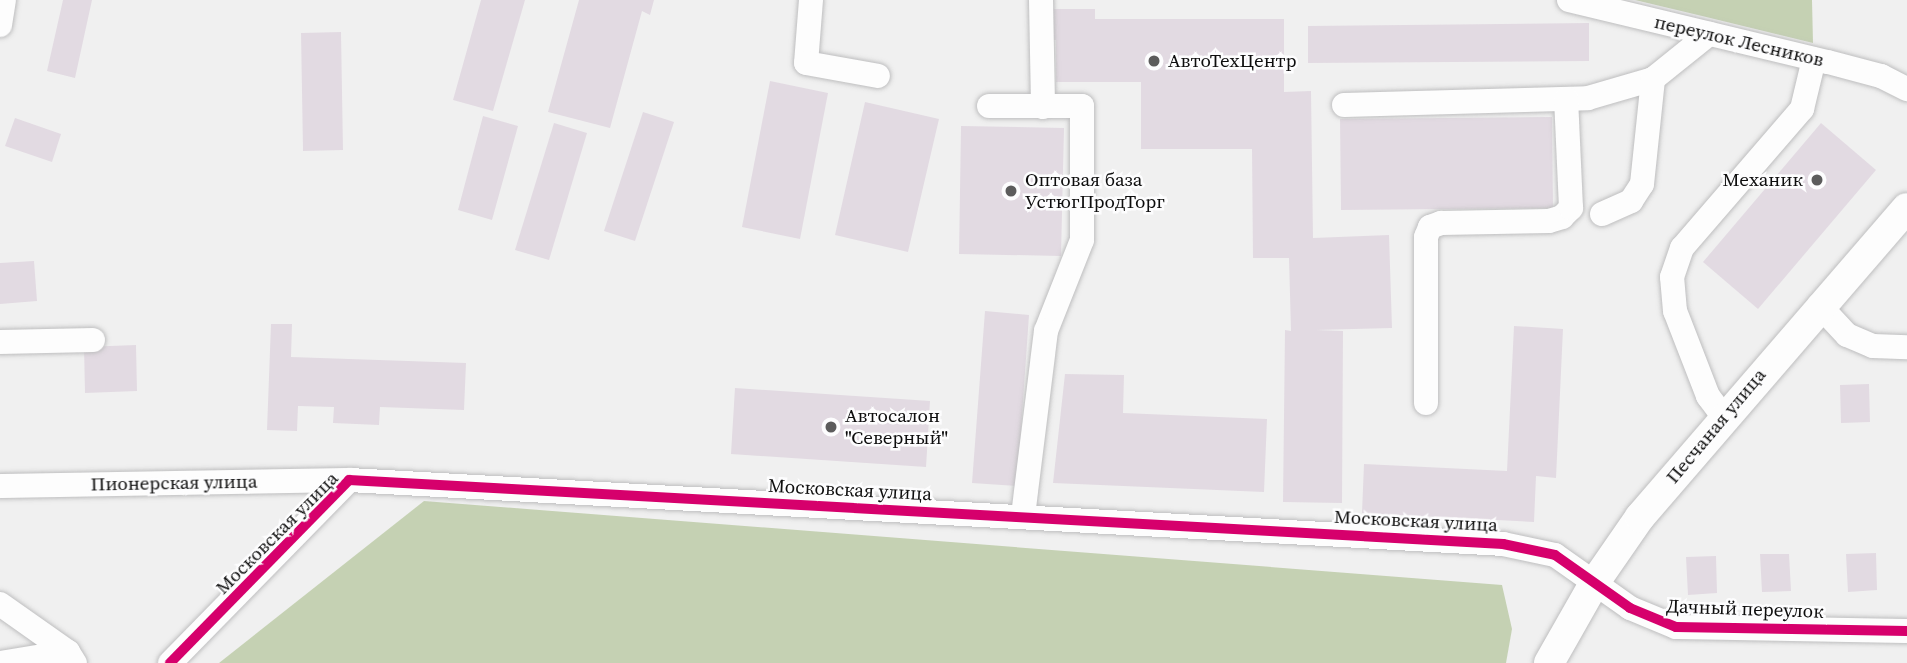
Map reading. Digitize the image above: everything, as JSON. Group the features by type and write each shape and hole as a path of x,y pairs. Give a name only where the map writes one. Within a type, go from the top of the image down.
{"main road":[{"name":"Песчаная улица","path":"1552,661 1595,582 1640,517 1723,416 1907,208"}],"street":[{"path":"0,25 4,0"},
{"path":"811,0 806,63 878,76"},
{"path":"1041,0 1043,107"},
{"name":"переулок Лесников","path":"1569,0 1637,8 1709,34 1881,76 1907,89"},
{"path":"1344,105 1588,98 1653,79 1709,34"},
{"path":"1723,416 1708,396 1675,311 1672,277 1682,248 1802,109 1814,59"},
{"path":"1602,214 1631,201 1642,184 1653,79"},
{"path":"1426,403 1426,237 1430,227 1441,223 1549,221 1562,217 1571,208 1566,99"},
{"path":"989,106 1082,106 1082,240 1046,331 1023,516"},
{"path":"1819,305 1847,335 1873,346 1907,346"},
{"path":"0,342 93,340"},
{"name":"Московская улица","path":"170,663 198,638 349,480 1517,545 1555,555 1595,582"},
{"name":"Пионерская улица","path":"0,486 349,480"},
{"name":"Дачный переулок","path":"1595,582 1655,622 1675,627 1907,631"},
{"path":"0,604 71,658"},
{"path":"198,638 204,663"},
{"path":"0,663 71,658"}],"green space":[{"path":"1635,0 1812,0 1813,43 1702,16"},
{"path":"424,501 1502,585 1512,629 1506,663 219,663"}],"building":[{"path":"63,0 92,0 75,78 47,71"},
{"path":"481,0 525,0 493,111 453,100"},
{"path":"579,0 654,0 650,15 642,11 610,128 548,112"},
{"path":"1047,9 1095,9 1095,19 1284,19 1284,92 1311,91 1313,238 1389,235 1392,328 1316,330 1343,331 1342,503 1283,502 1285,330 1291,331 1289,258 1253,258 1252,149 1141,149 1141,82 1056,82 1056,40 1047,40"},
{"path":"1589,23 1589,61 1308,63 1308,26"},
{"path":"341,32 343,150 303,151 301,33"},
{"path":"770,81 828,93 800,239 742,227"},
{"path":"865,102 939,119 908,252 835,235"},
{"path":"643,112 674,122 635,241 604,231"},
{"path":"483,116 518,126 492,220 458,210"},
{"path":"1552,117 1553,208 1341,210 1340,119"},
{"path":"15,118 61,134 52,162 5,146"},
{"path":"554,123 587,133 549,260 515,250"},
{"path":"1821,123 1876,170 1758,309 1703,262"},
{"name":"Оптовая база УстюгПродТорг","path":"961,126 1064,128 1061,256 959,254"},
{"path":"34,261 37,301 0,304 0,263"},
{"path":"985,311 1029,315 1017,486 972,483"},
{"path":"271,324 292,324 291,357 466,363 464,410 380,407 379,425 333,423 334,407 298,406 297,431 267,430"},
{"path":"1514,326 1563,329 1556,478 1536,476 1534,522 1362,513 1364,464 1507,471"},
{"path":"136,345 137,391 85,393 84,347"},
{"path":"1065,374 1124,375 1123,413 1267,419 1264,492 1053,483"},
{"path":"1869,384 1870,422 1841,423 1840,385"},
{"name":"Автосалон \"Северный\"","path":"735,388 930,401 926,467 731,454"},
{"path":"1876,553 1877,590 1848,592 1846,554"},
{"path":"1760,554 1789,554 1791,591 1762,592"},
{"path":"1716,556 1717,593 1688,595 1686,557"}],"cycle path":[{"path":"170,663 349,480 1503,544 1555,555 1630,608 1676,627 1907,631"}],"place":[{"name":"АвтоТехЦентр","path":"1154,61"},
{"name":"Механик","path":"1817,180"},
{"name":"Оптовая база УстюгПродТорг","path":"1011,191"},
{"name":"Автосалон \"Северный\"","path":"831,427"}]}
